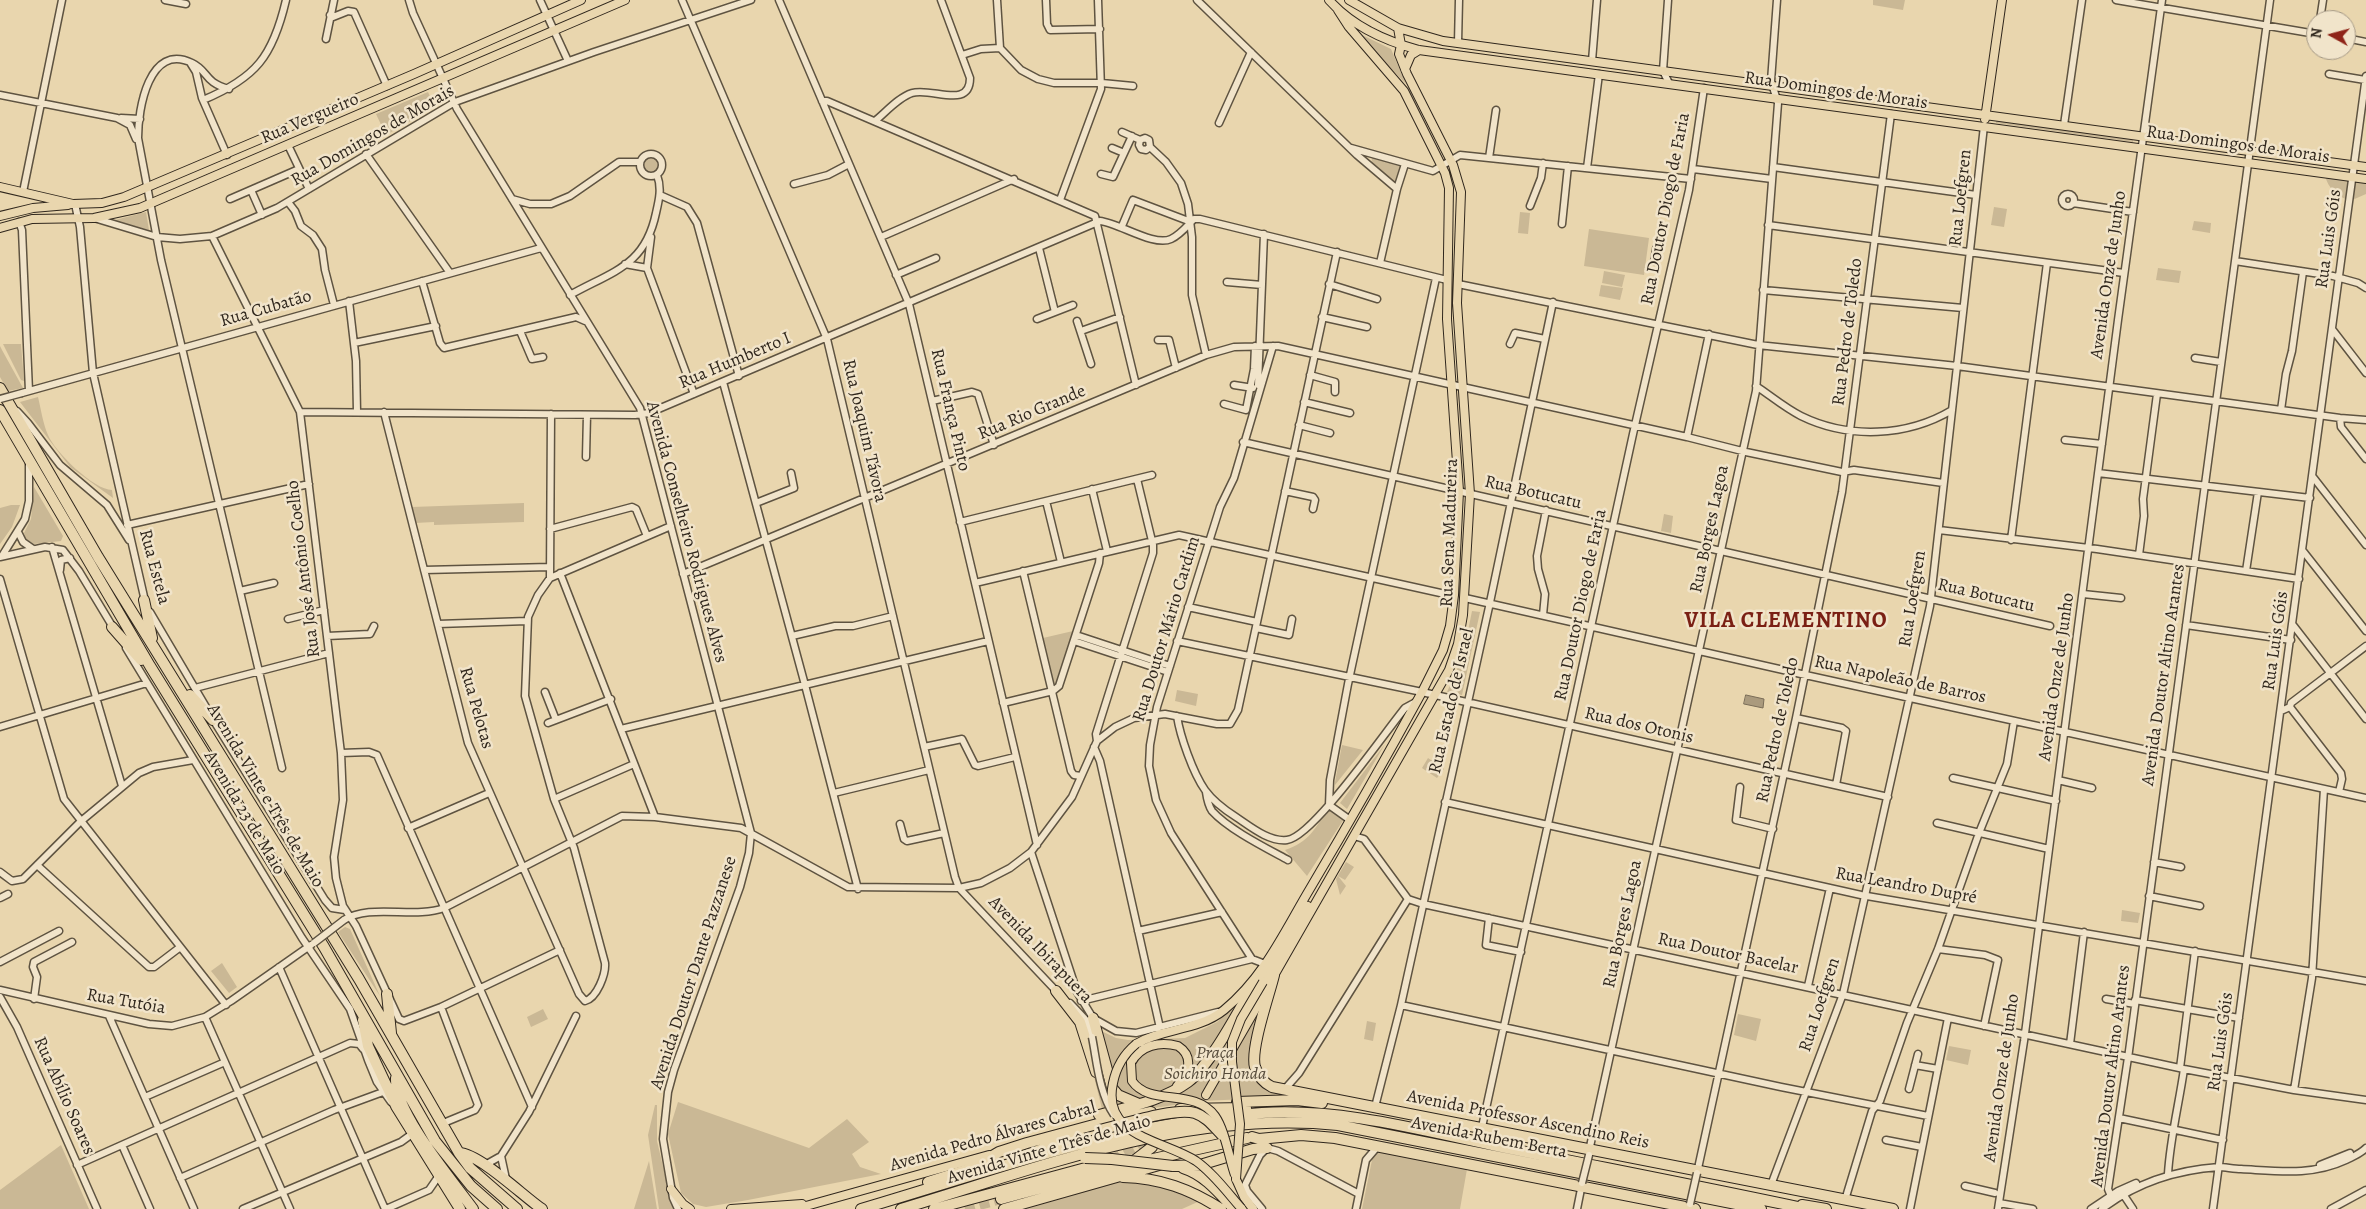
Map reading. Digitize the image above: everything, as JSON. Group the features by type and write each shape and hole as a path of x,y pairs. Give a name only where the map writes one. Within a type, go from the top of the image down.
{"highway":[{"name":"Avenida Vinte e Três de Maio","path":"0,388 46,470 359,979 459,1153 470,1168 517,1209"},
{"name":"Avenida Vinte e Três de Maio","path":"0,410 150,666 324,947 435,1141 471,1186 497,1209"},
{"path":"144,600 154,646"},
{"path":"112,627 141,660 150,666"},
{"path":"180,687 213,720"},
{"path":"1074,1132 1098,1116 1171,1092 1195,1076 1209,1058 1263,972"},
{"path":"1274,975 1256,1045 1254,1063 1258,1073 1265,1082 1284,1090 1360,1104"},
{"path":"1056,991 1084,1030 1106,1106 1098,1116"},
{"path":"387,994 391,1036"},
{"path":"363,1016 368,1046 396,1106 438,1176 461,1208"},
{"path":"1093,1018 1113,1090 1118,1095 1139,1104"},
{"path":"396,1074 401,1100 423,1141 473,1209"},
{"path":"1101,1087 1106,1092 1113,1090"},
{"name":"Avenida Professor Ascendino Reis","path":"1202,1107 1230,1102 1297,1100 1360,1104 1482,1127 1589,1152 1846,1200"},
{"path":"1202,1107 1252,1108 1264,1112"},
{"name":"Avenida Pedro Álvares Cabral","path":"999,1152 1130,1116 1202,1107"},
{"path":"986,1172 994,1166 1099,1130 1157,1116 1188,1112 1208,1120 1222,1135"},
{"name":"Avenida Rubem Berta","path":"1207,1122 1264,1112 1339,1116 1406,1127 1807,1209"},
{"name":"Avenida Rubem Berta","path":"1207,1122 1298,1121 1338,1125 1761,1209"},
{"name":"Avenida Vinte e Três de Maio","path":"901,1209 1135,1140 1207,1122"},
{"name":"Avenida Vinte e Três de Maio","path":"861,1209 1132,1130 1207,1122"},
{"path":"1002,1204 1131,1164 1252,1137 1274,1133 1308,1131 1372,1136 1378,1133"},
{"path":"1252,1137 1259,1139 1301,1135 1321,1136 1378,1145 1691,1207"},
{"path":"1002,1204 1168,1162 1214,1146"},
{"path":"1131,1164 1152,1147"},
{"path":"1072,1158 1112,1158 1174,1166 1200,1165 1253,1149 1267,1148"},
{"path":"853,1209 972,1168 999,1152"},
{"path":"459,1153 471,1156 485,1165 542,1209"},
{"path":"934,1209 1104,1164"},
{"path":"1174,1166 1199,1175 1244,1208"},
{"path":"1112,1177 1145,1178 1172,1184 1202,1197 1221,1209"},
{"path":"1846,1200 1894,1209"},
{"path":"1790,1205 1826,1209"}],"main road":[{"name":"Rua Vergueiro","path":"0,187 74,204 111,201 148,188 226,155 581,0"},
{"name":"Rua Vergueiro","path":"0,228 19,222 43,218 94,218 131,211 151,204 625,0"},
{"name":"Rua Domingos de Morais","path":"1329,0 1338,10 1365,29 1401,45 1419,50 2366,179"},
{"name":"Rua Domingos de Morais","path":"1349,0 1370,14 1398,28 1434,39 1458,43 2366,167"},
{"name":"Rua Loefgren","path":"1984,126 2002,0"},
{"name":"Rua Sena Madureira","path":"1263,972 1439,660 1450,626 1454,596 1459,491 1446,319 1450,192 1442,167 1404,91 1349,27 1338,10"},
{"name":"Rua Sena Madureira","path":"1206,1095 1435,696 1455,656 1465,598 1470,494 1464,386 1458,324 1461,192 1450,160 1405,70 1399,54 1401,45 1398,28"},
{"path":"1443,54 1458,43"},
{"path":"1405,70 1411,55 1419,50"},
{"path":"2,214 38,207 74,204"},
{"path":"2,214 19,222"},
{"path":"1236,1179 1240,1124 1232,1062 1232,1042 1263,972 1310,902 1327,883"},
{"path":"1244,1208 1199,1163 1129,1130 1117,1118 1112,1097 1113,1080 1126,1054 1136,1044 1198,1024 1224,1010 1263,972"},
{"path":"1171,1092 1182,1080 1188,1068 1187,1055 1178,1046 1158,1044 1144,1048 1131,1064 1131,1074 1136,1086 1148,1093 1184,1098 1206,1106 1219,1123 1244,1208"},
{"name":"Avenida Pedro Álvares Cabral","path":"795,1209 999,1152"},
{"path":"671,1189 683,1204 690,1209"},
{"path":"946,1209 970,1198"},
{"path":"731,1209 821,1203"}],"street":[{"path":"23,192 62,0"},
{"path":"165,0 186,4"},
{"path":"203,100 240,82 263,59 277,33 286,0"},
{"path":"326,38 334,0"},
{"name":"Avenida Conselheiro Rodrigues Alves","path":"409,0 413,14 454,103 636,401 642,414 751,833"},
{"path":"540,0 568,61"},
{"name":"Rua Joaquim Távora","path":"682,0 827,339 944,833 959,888"},
{"name":"Rua Domingos de Morais","path":"94,218 157,237 187,239 212,236 288,202 454,103 568,61 751,0"},
{"name":"Rua França Pinto","path":"779,0 909,304 1037,845"},
{"path":"875,121 911,93 926,91 957,97 965,93 970,78 941,0"},
{"path":"997,0 1000,48 1021,70 1038,79 1054,82 1133,86"},
{"path":"1046,0 1047,24 1050,30 1100,29"},
{"path":"1060,200 1102,83 1098,0"},
{"path":"1198,0 1369,166 1397,189"},
{"path":"1458,43 1459,0"},
{"path":"1592,61 1597,0"},
{"path":"1668,0 1663,71 1669,84"},
{"path":"1772,86 1777,0"},
{"path":"2064,125 2082,0"},
{"path":"2116,0 2306,32"},
{"name":"Avenida Onze de Junho","path":"1999,1206 2056,801 2132,212 2162,0"},
{"name":"Avenida Doutor Altino Arantes","path":"2111,1199 2108,1190 2128,1056 2270,0"},
{"path":"330,15 333,17 348,11 354,12 387,86"},
{"path":"962,55 981,49 1000,48"},
{"path":"1220,123 1252,52"},
{"path":"139,147 140,119 150,76 157,66 174,60 188,61 197,65 211,82 229,89"},
{"path":"188,61 196,72 203,100 226,155"},
{"path":"1587,168 1599,74"},
{"path":"2329,74 2366,80"},
{"name":"Rua Luis Góis","path":"2213,1209 2366,76"},
{"name":"Rua Borges Lagoa","path":"1582,1185 1756,386 1778,103 1772,86"},
{"name":"Rua Doutor Diogo de Faria","path":"1482,1127 1571,726 1635,425 1691,179 1704,88"},
{"path":"0,95 117,118 140,119"},
{"path":"822,101 827,100 1095,216 1136,386"},
{"path":"1489,158 1496,110"},
{"name":"Rua Pedro de Toledo","path":"1691,1207 1697,1171 1773,828 1826,576 1851,430 1891,114"},
{"path":"117,118 130,125 139,147 182,348 282,768"},
{"name":"Rua Loefgren","path":"1771,1185 1843,994 1911,698 1931,598 1984,126"},
{"path":"1122,132 1140,140 1141,148 1145,150 1150,147 1166,162 1181,183 1188,204 1191,222 1192,295 1206,355"},
{"path":"1101,174 1113,177 1132,136"},
{"path":"288,144 309,189"},
{"path":"1112,148 1124,153"},
{"path":"1351,148 1433,171 1460,155 1691,179"},
{"path":"366,154 450,273"},
{"path":"512,199 530,204 551,204 570,196 618,162 640,162 648,154 658,155 662,160 663,166 657,175 660,195 647,268 694,394"},
{"path":"1369,166 1368,160 1374,154"},
{"path":"640,162 641,170 646,174 657,175"},
{"path":"1530,206 1541,178 1543,163"},
{"path":"794,184 828,175 849,164"},
{"path":"1380,263 1397,189 1405,164"},
{"path":"1562,224 1568,166"},
{"path":"1773,167 1976,196"},
{"path":"230,199 299,169"},
{"path":"1693,169 1772,179"},
{"path":"880,237 1014,180"},
{"path":"251,190 262,215"},
{"path":"660,195 687,207 697,223 739,376"},
{"path":"1122,226 1133,200 1191,222"},
{"path":"288,202 295,211 301,226 313,235 322,249 334,305"},
{"path":"2073,203 2132,212"},
{"name":"Rua Estela","path":"74,204 93,373 144,600 155,623 213,720 325,900 332,908 345,910"},
{"path":"1097,222 1122,226 1153,239 1165,241 1176,235 1194,219 1200,219 1447,280"},
{"path":"19,222 22,230 26,392"},
{"name":"Rua Humberto I","path":"300,412 642,414 827,339 1097,222"},
{"path":"1768,224 2124,273"},
{"path":"570,295 637,257 652,234"},
{"name":"Rua Doutor Mário Cardim","path":"1257,390 1257,346 1264,234"},
{"name":"Rua José Antônio Coelho","path":"212,236 300,412 341,753 343,800 334,867 347,919 401,1021 440,1007"},
{"name":"Rua Cubatão","path":"0,399 541,248"},
{"path":"1039,248 1055,312"},
{"path":"1095,744 1124,722 1155,715 1177,716 1217,724 1230,724 1238,710 1337,252"},
{"path":"896,275 936,258"},
{"path":"2235,261 2339,278 2366,288"},
{"path":"2011,540 2047,262"},
{"path":"625,264 647,268"},
{"path":"2281,410 2286,374 2292,351 2303,272"},
{"path":"1350,820 1329,805 1330,780 1350,678 1436,278"},
{"path":"422,281 441,345 446,348 576,317 587,322"},
{"path":"1226,282 1262,285"},
{"path":"1329,284 1377,299"},
{"path":"1458,284 1758,344 1957,366 2215,402 2366,420"},
{"path":"1763,290 1963,308"},
{"path":"349,301 354,343 357,412"},
{"name":"Rua Estado de Israel","path":"1375,1107 1401,1005 1554,302"},
{"path":"1037,319 1073,305"},
{"path":"576,317 577,306"},
{"path":"1081,331 1120,317"},
{"path":"1322,317 1367,327"},
{"path":"1077,321 1091,364"},
{"path":"354,343 436,326"},
{"path":"2332,329 2366,373"},
{"path":"520,331 532,359 542,357"},
{"path":"1510,344 1515,333 1545,339"},
{"path":"1687,437 1709,334"},
{"path":"1158,340 1169,340 1176,368"},
{"name":"Rua Doutor Mário Cardim","path":"1252,959 1171,833 1156,800 1149,766 1155,715 1222,502 1234,478 1257,390 1273,346"},
{"name":"Rua Rio Grande","path":"683,574 1136,386 1206,355 1228,348 1273,346 1314,353 1742,451 1845,472 1854,470 1943,482"},
{"path":"2195,358 2221,362"},
{"path":"1310,376 1336,382 1335,392"},
{"path":"723,382 806,685 858,889"},
{"path":"1224,404 1244,411 1257,390 1234,385"},
{"path":"1756,386 1792,411 1809,420 1851,430 1876,432 1904,430 1933,420 1952,410"},
{"path":"932,400 974,392 978,394 994,445"},
{"path":"2139,555 2144,516 2145,479 2157,394"},
{"path":"1304,402 1350,412"},
{"path":"10,405 28,422 67,472 107,505 132,545"},
{"name":"Rua Pelotas","path":"384,412 465,734 489,793 581,998 587,1001 592,998 605,969 599,937 572,843"},
{"path":"550,578 551,414"},
{"path":"586,457 587,415"},
{"path":"2340,418 2341,427 2366,459"},
{"path":"1299,426 1330,433"},
{"path":"2065,440 2102,444"},
{"name":"Rua Botucatu","path":"1243,442 2050,626"},
{"path":"1,556 18,532 27,514 29,462"},
{"path":"756,503 794,488 791,473"},
{"path":"2098,473 2310,498"},
{"path":"960,522 1152,475"},
{"path":"2313,477 2366,545"},
{"path":"347,919 359,914 430,911 444,908 622,816 655,816 742,828 843,886 858,889 959,888 981,883 1010,868 1031,852 1068,804 1095,744 1096,734 1153,552 1152,540 1137,479"},
{"path":"127,525 309,484"},
{"path":"1002,703 1051,691 1059,686 1103,552 1092,489"},
{"path":"1285,491 1313,497 1315,500 1313,509"},
{"path":"2246,571 2258,492"},
{"path":"1046,501 1061,562"},
{"path":"550,529 632,507 636,509 648,536"},
{"path":"1542,615 1545,594 1538,570 1537,556 1546,510"},
{"path":"572,843 554,799 526,696 528,622 538,595 550,578 671,526"},
{"path":"1939,530 2089,548 2299,579"},
{"path":"18,532 23,542 33,549"},
{"path":"975,583 1179,535 1454,596"},
{"path":"1,556 52,547 122,786"},
{"name":"Avenida 23 de Maio","path":"52,547 63,550 70,558 194,760 311,945 350,1010 364,1050 383,1092 396,1106"},
{"path":"2303,551 2366,632"},
{"path":"61,578 60,562 70,558"},
{"path":"424,570 550,567"},
{"path":"1023,572 1070,771 1074,775 1081,776"},
{"path":"560,573 655,816"},
{"path":"0,579 64,799 179,948 226,1005"},
{"path":"240,591 274,583"},
{"path":"2083,594 2120,598"},
{"name":"Rua Napoleão de Barros","path":"1465,598 2366,798"},
{"path":"1188,607 1289,635 1292,619"},
{"path":"288,619 324,610"},
{"path":"792,636 835,626 853,626 893,616"},
{"path":"438,624 528,622"},
{"path":"2186,625 2291,640"},
{"path":"2293,625 2366,719"},
{"path":"327,636 370,634 374,626"},
{"path":"1075,638 1169,669"},
{"path":"622,729 988,641"},
{"name":"Rua dos Otonis","path":"1177,641 1422,692 1888,797"},
{"path":"2281,711 2366,646"},
{"path":"195,688 329,653"},
{"path":"0,727 147,683"},
{"path":"545,692 552,721 610,699"},
{"name":"Rua Sena Madureira","path":"1177,716 1195,769 1206,791 1224,809 1253,829 1279,840 1296,837 1329,805 1405,708 1416,702"},
{"path":"2282,702 2291,705 2341,773 2342,780 2339,792"},
{"path":"1796,718 1846,730 1836,785"},
{"path":"1846,1200 1872,1110 1880,1100 1912,1011 1938,949 1979,833 2008,761 2014,721"},
{"path":"924,747 962,739 975,765 978,766 1015,757"},
{"path":"1095,744 1160,1028"},
{"path":"341,753 369,752 377,755 532,1107"},
{"path":"0,872 12,881 23,879 80,822 122,786 147,770 194,760"},
{"path":"554,799 634,764"},
{"path":"834,793 929,770"},
{"path":"1954,778 2056,801"},
{"path":"2058,780 2092,788"},
{"path":"1740,786 1736,820 1773,828"},
{"path":"2294,1090 2312,973 2324,789"},
{"path":"1206,791 1208,803 1213,812 1248,837 1288,860"},
{"path":"408,828 489,793"},
{"name":"Rua Leandro Dupré","path":"1445,802 1866,896 2143,941 2312,973 2366,981"},
{"path":"1937,823 2049,849"},
{"path":"900,824 904,839 907,842 944,833"},
{"name":"Avenida Doutor Dante Pazzanese","path":"678,1209 671,1189 663,1139 669,1086 740,887 749,853 751,833"},
{"path":"1284,1090 1299,1073 1408,899 1364,839 1354,836"},
{"path":"1031,852 1081,1001 1093,1018 1106,1027 1124,1033 1136,1034 1224,1010"},
{"path":"2154,862 2181,867"},
{"path":"37,865 149,967 154,967 179,948"},
{"name":"Avenida Ibirapuera","path":"959,888 1056,991 1082,1015 1089,1025 1107,1102 1117,1118"},
{"path":"1808,986 1830,888"},
{"path":"0,898 8,894"},
{"path":"2149,896 2200,906"},
{"name":"Rua Doutor Bacelar","path":"1408,899 1423,904 1808,986 1912,1011 2182,1068 2294,1090 2366,1100"},
{"path":"1138,931 1222,912"},
{"path":"1489,918 1485,944 1521,952"},
{"name":"Rua Tutóia","path":"0,990 110,1016 149,1024 172,1026 205,1017 226,1005 347,919"},
{"path":"0,962 59,931"},
{"path":"2070,1044 2084,932"},
{"path":"34,999 36,977 33,967 34,962 72,942"},
{"path":"1938,949 1985,955 1998,960 1984,1026"},
{"path":"441,1124 475,1110 478,1105 440,1007 560,950"},
{"path":"2168,1174 2170,1149 2175,1130 2187,1009 2195,951"},
{"path":"1081,1001 1252,959 1263,972"},
{"path":"279,968 386,1209 429,1190 438,1176"},
{"name":"Rua Abílio Soares","path":"0,997 18,1027 97,1209"},
{"path":"2106,999 2187,1009 2239,1018"},
{"path":"1401,1005 1806,1092 1928,1116"},
{"path":"110,1016 194,1209"},
{"path":"485,1165 501,1156 532,1107 576,1016"},
{"path":"205,1017 290,1209"},
{"path":"1910,1209 1948,1018"},
{"path":"78,1165 351,1043 359,1044 364,1050"},
{"path":"1909,1089 1918,1054"},
{"path":"145,1097 225,1062"},
{"path":"1916,1065 1938,1070"},
{"path":"1295,1092 1299,1073"},
{"path":"180,1178 341,1108 383,1092"},
{"path":"2119,1118 2223,1140"},
{"path":"243,1209 404,1141 412,1134"},
{"path":"1886,1140 1922,1147"},
{"path":"122,1145 150,1209"},
{"path":"1356,1209 1366,1160 1378,1145"},
{"path":"1262,1209 1247,1191 1245,1185 1260,1155 1267,1148 1278,1151 1359,1194"},
{"path":"2102,1209 2111,1199 2136,1183 2168,1174 2220,1167 2292,1172 2310,1171 2332,1166 2362,1153 2366,1148"},
{"path":"501,1156 501,1165 507,1183"},
{"path":"2091,1209 2159,1177"},
{"path":"1577,1209 1582,1185"},
{"path":"1965,1186 1995,1193"},
{"path":"2331,1209 2366,1190"},
{"path":"2123,1194 2133,1209"},
{"path":"1999,1206 2033,1209"}],"green space":[{"path":"1873,0 1905,0 1903,10 1873,5"},
{"path":"1356,32 1391,49 1406,84"},
{"path":"428,92 435,107 386,135 376,114"},
{"path":"1996,121 2133,140 2133,142 1996,123"},
{"path":"1380,156 1401,165 1396,185 1371,165 1372,158"},
{"path":"651,157 657,159 659,165 657,171 651,173 645,171 643,165 645,159"},
{"path":"2325,175 2366,181 2366,194 2350,201 2345,199 2331,188"},
{"path":"1994,207 2007,209 2004,227 1991,225"},
{"path":"146,212 149,230 115,221 115,220"},
{"path":"1520,212 1530,213 1528,234 1518,233"},
{"path":"2194,221 2211,223 2210,233 2192,230"},
{"path":"1589,229 1649,238 1644,275 1584,266"},
{"path":"2158,268 2181,271 2179,283 2156,280"},
{"path":"1604,271 1625,275 1622,287 1602,283"},
{"path":"1601,285 1623,288 1620,300 1599,296"},
{"path":"3,344 21,344 24,381 21,380"},
{"path":"0,346 23,388 8,391 0,377"},
{"path":"38,397 48,435 58,451 95,484 112,490 113,498 70,467 20,402"},
{"path":"34,487 63,536 61,541 34,544 26,539 24,533 31,519"},
{"path":"524,503 524,522 434,525 434,522 415,523 412,507"},
{"path":"20,505 12,527 0,544 0,508"},
{"path":"1664,514 1673,516 1671,533 1661,531"},
{"path":"1472,611 1480,612 1462,695 1447,692 1463,656"},
{"path":"1073,631 1057,683 1054,687 1043,638"},
{"path":"1177,690 1198,694 1196,706 1175,701"},
{"path":"1385,744 1347,809 1340,803"},
{"path":"1342,745 1363,750 1335,785 1335,782"},
{"path":"1428,758 1444,769 1437,778 1422,768"},
{"path":"1328,808 1344,819 1307,876 1285,850 1306,839"},
{"path":"1346,862 1354,867 1345,880 1338,876 1346,886 1340,895 1336,879"},
{"path":"2122,910 2140,913 2138,923 2121,921"},
{"path":"345,927 350,929 380,996 338,932"},
{"path":"222,963 237,987 229,993 211,971"},
{"name":"Praça Soichiro Honda","path":"1236,1005 1251,1010 1256,1015 1255,1076 1312,1096 1202,1101 1133,1111 1105,1111 1102,1109 1083,1032 1095,1028 1116,1038 1128,1040 1185,1038 1217,1022"},
{"path":"543,1009 548,1019 531,1027 527,1017"},
{"path":"1738,1014 1761,1019 1756,1041 1734,1035"},
{"path":"1367,1021 1376,1023 1373,1041 1364,1039"},
{"path":"1949,1046 1971,1050 1968,1065 1946,1060"},
{"path":"678,1102 809,1148 847,1119 869,1142 852,1154 860,1167 881,1174 706,1207 693,1204 681,1193 668,1134"},
{"path":"655,1105 657,1105 657,1141 673,1209 659,1209 648,1135"},
{"path":"61,1145 89,1209 0,1209 0,1190"},
{"path":"1377,1151 1467,1169 1460,1209 1362,1209 1373,1155"},
{"path":"649,1161 657,1209 634,1209"},
{"path":"1112,1180 1146,1180 1202,1200 1182,1209 1020,1209"}],"shaded area":[{"path":"1653,246 1662,247 1659,266 1650,264"},
{"path":"1746,695 1764,699 1763,708 1744,704"}],"tunnel":[{"path":"1111,1160 1154,1137"},
{"path":"965,1209 1001,1199"}],"district":[{"name":"VILA CLEMENTINO","path":"1786,622"}]}
